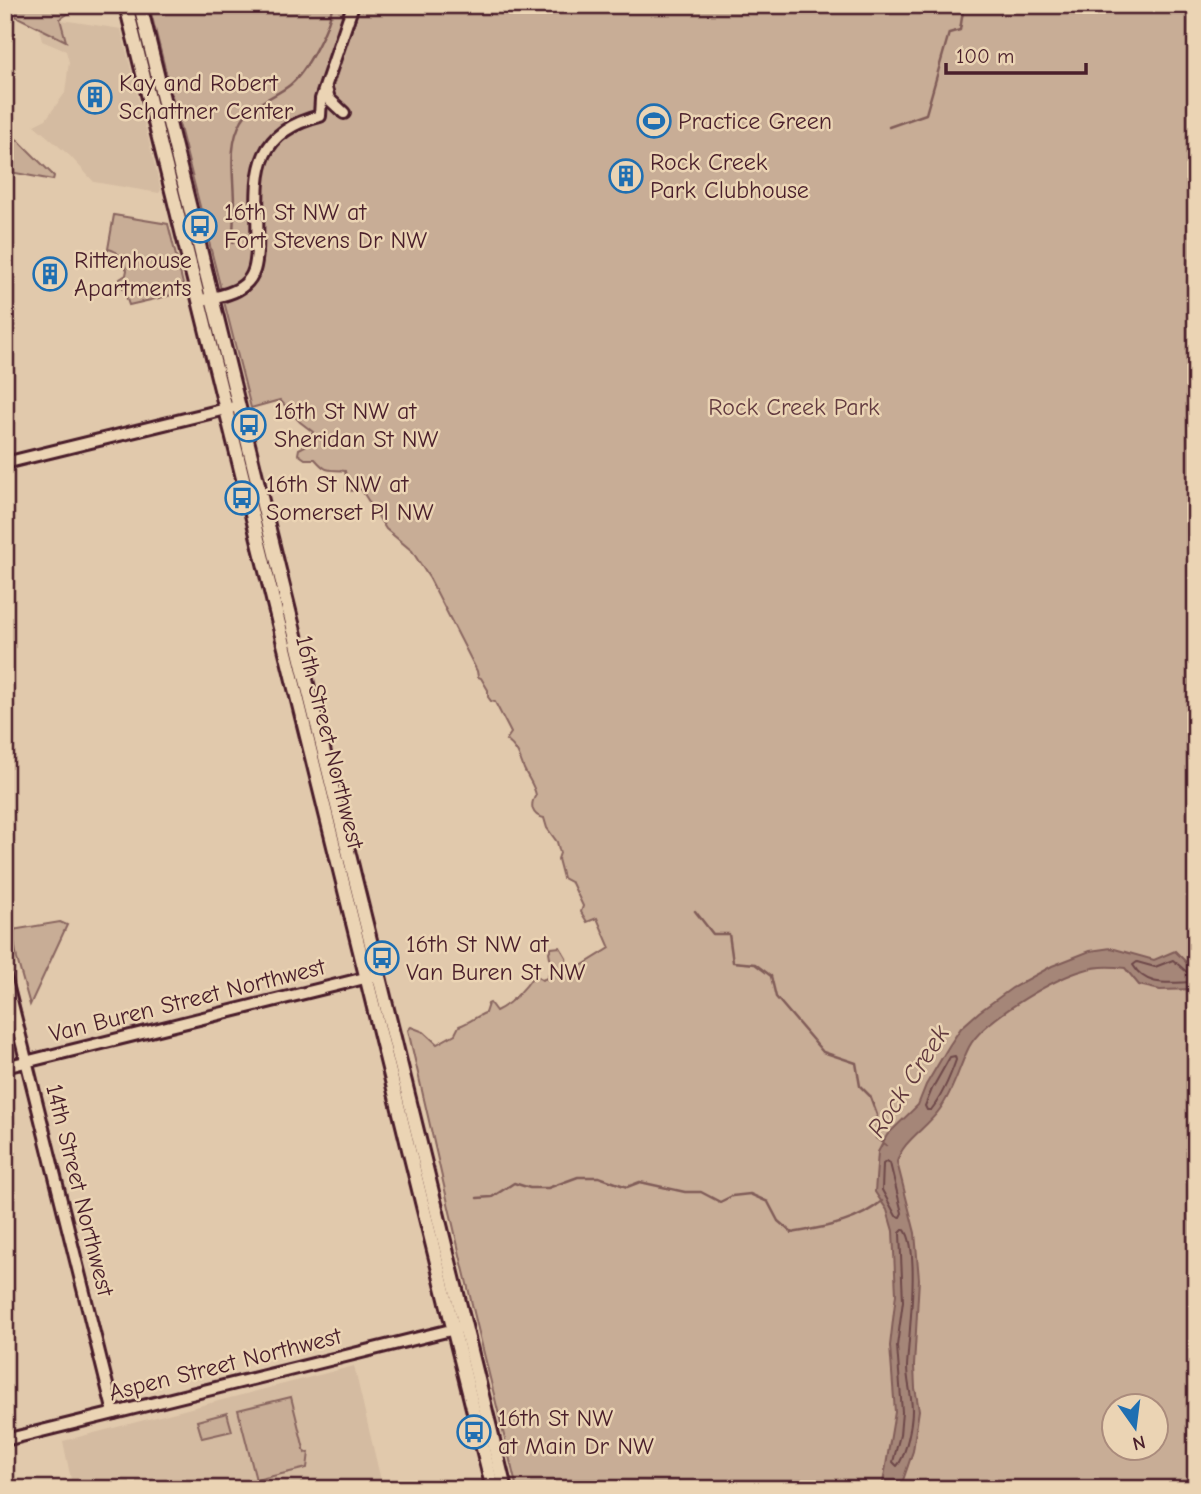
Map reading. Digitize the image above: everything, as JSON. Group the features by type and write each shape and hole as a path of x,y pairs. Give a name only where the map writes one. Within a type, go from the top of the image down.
{"main road":[{"name":"16th Street Northwest","path":"126,5 205,299 460,1328 505,1489"},
{"name":"16th Street Northwest","path":"139,5 205,299"},
{"name":"16th Street Northwest","path":"460,1328 494,1489"}],"street":[{"path":"205,299 239,289 252,276 257,244 256,186 261,164 271,145 282,133 299,122 320,116 325,87 353,5"},
{"path":"325,87 329,99 344,113"},
{"path":"5,463 232,407"},
{"name":"14th Street Northwest","path":"5,976 114,1413"},
{"name":"Van Buren Street Northwest","path":"5,1068 373,976"},
{"name":"Aspen Street Northwest","path":"5,1440 460,1328"}],"shaded area":[{"path":"62,20 121,29 161,190 159,193 94,182 70,156 34,125 46,119 65,93 69,62 66,51 42,41 39,26"},
{"path":"354,1366 383,1489 73,1489 63,1441"}],"green space":[{"path":"5,5 70,5 69,13 60,19 66,41 5,11"},
{"name":"Rock Creek Park","path":"149,5 1196,5 1196,1489 517,1489 408,1030 411,1027 424,1032 437,1044 455,1034 459,1026 485,1013 488,1004 496,1011 507,1004 522,991 534,975 542,980 547,978 552,969 549,952 551,948 560,947 566,957 568,974 610,948 597,918 587,922 572,883 563,878 557,842 547,828 544,818 533,810 536,795 534,788 518,753 506,740 511,733 495,702 488,697 488,690 478,677 430,579 412,551 386,529 361,489 346,489 345,471 328,470 315,459 305,459 298,454 299,449 311,443 313,432 280,400 251,408"},
{"path":"5,133 18,140 54,176 53,180 5,171"},
{"path":"114,215 168,224 185,292 129,305 120,279 126,275 127,270 118,254 108,249"},
{"path":"60,922 67,925 30,1005 12,930"},
{"path":"291,1397 305,1453 309,1452 307,1468 256,1480 238,1410"},
{"path":"227,1413 232,1431 202,1438 197,1421"}],"water":[{"name":"Rock Creek","path":"1111,948 1154,960 1175,951 1191,967 1196,967 1196,989 1160,990 1139,985 1125,968 1107,967 1078,972 1034,993 1002,1014 977,1036 969,1047 945,1102 900,1154 897,1162 915,1233 919,1279 914,1366 919,1410 913,1451 900,1489 882,1489 895,1412 890,1346 896,1294 893,1231 887,1210 875,1192 878,1152 887,1135 918,1105 926,1085 961,1028 979,1012 1012,988 1052,966 1090,951"}],"waterway":[{"path":"233,243 232,161 237,130 252,109 290,85 303,70 322,36 332,5"},
{"path":"889,127 926,114 949,33 960,30 964,5"},
{"path":"695,911 713,934 729,934 733,962 755,964 771,976 776,997 823,1052 856,1063 860,1086 870,1096 877,1115 876,1138 886,1145"},
{"path":"477,1198 492,1197 514,1183 530,1188 548,1188 578,1177 599,1177 627,1187 640,1182 685,1192 701,1192 720,1202 732,1196 750,1194 768,1202 778,1221 792,1233 851,1219 882,1201"}],"place":[{"name":"Kay and Robert Schattner Center","path":"95,97"},
{"name":"Practice Green","path":"654,121"},
{"name":"Rock Creek Park Clubhouse","path":"626,176"},
{"name":"16th St NW at Fort Stevens Dr NW","path":"200,226"},
{"name":"Rittenhouse Apartments","path":"50,274"},
{"name":"16th St NW at Sheridan St NW","path":"249,425"},
{"name":"16th St NW at Somerset Pl NW","path":"242,498"},
{"name":"16th St NW at Van Buren St NW","path":"382,958"},
{"name":"16th St NW at Main Dr NW","path":"474,1432"}]}
